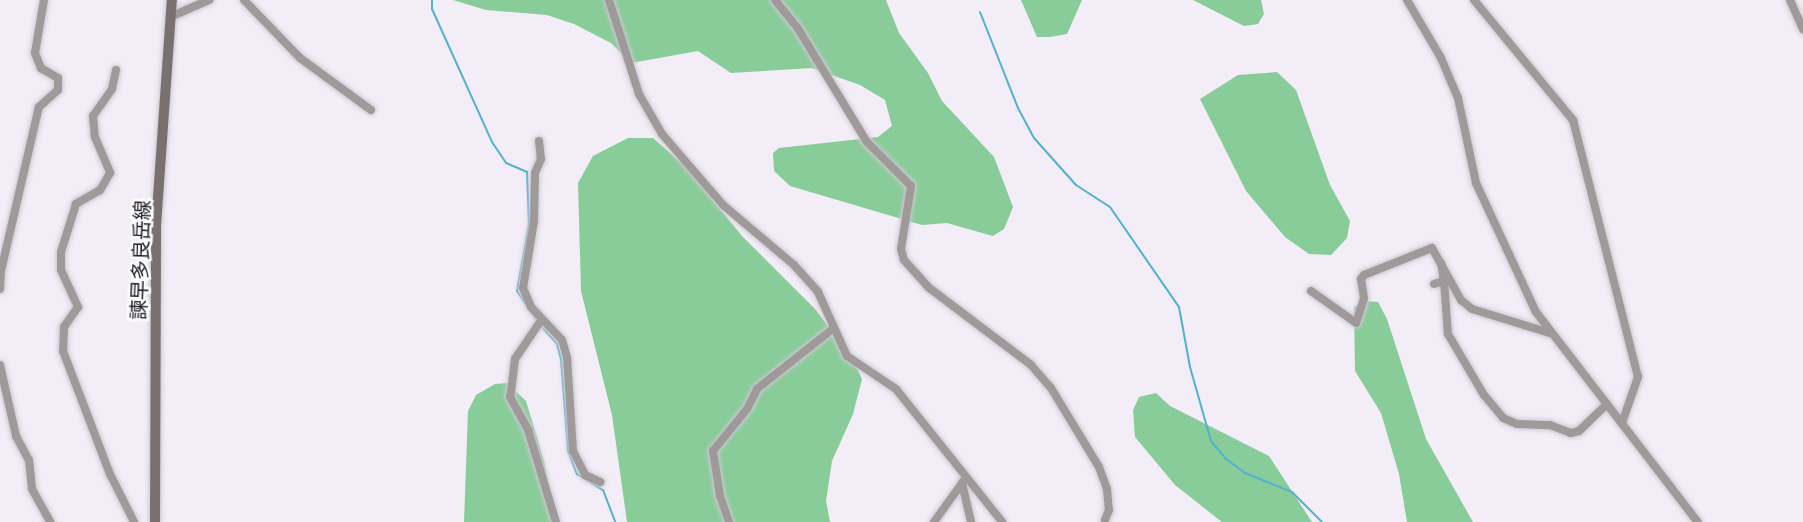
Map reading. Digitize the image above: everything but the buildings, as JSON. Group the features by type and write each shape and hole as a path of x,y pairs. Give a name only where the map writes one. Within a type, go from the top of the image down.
{"main road":[{"name":"諫早多良岳線","path":"155,522 156,226 172,0"}],"street":[{"path":"0,290 1,271 39,107 58,90 58,78 41,68 35,53 44,0"},
{"path":"170,17 209,0"},
{"path":"244,0 300,58 371,110"},
{"path":"609,0 639,94 662,134 723,205 794,265 818,292 848,356 896,389 963,481 1002,522"},
{"path":"775,0 797,27 862,135 911,186 901,249 904,260 928,287 999,337 1051,388 1099,467 1107,489 1109,510 1105,520"},
{"path":"1407,0 1441,58 1458,98 1476,183 1536,312 1698,522"},
{"path":"1474,0 1573,120 1638,377 1622,423"},
{"path":"1790,0 1803,29"},
{"path":"116,70 112,89 93,116 95,137 110,173 100,190 76,204 61,252 61,270 78,307 64,327 63,351 110,474 134,522"},
{"path":"539,141 541,159 535,173 534,221 523,288 525,297 562,340 567,358 573,451 585,475 600,482"},
{"path":"1311,291 1356,323 1364,298 1361,279 1364,276 1432,248 1461,300 1472,309 1550,333"},
{"path":"1440,260 1448,334 1484,395 1503,418 1517,424 1550,424 1571,434 1580,431 1607,404"},
{"path":"1434,284 1444,281"},
{"path":"542,319 535,326 515,359 510,397 528,430 556,522"},
{"path":"729,522 720,496 713,451 747,409 757,389 834,328"},
{"path":"0,364 16,436 29,460 32,489 50,522"},
{"path":"934,522 963,481"},
{"path":"963,481 971,522"}],"green space":[{"path":"453,0 886,0 899,33 928,73 942,101 994,157 1013,207 1004,229 993,236 947,223 922,225 790,186 774,171 773,153 779,148 878,137 892,126 885,100 860,85 812,68 731,73 698,51 631,63 611,43 574,24 547,15 486,10"},
{"path":"1021,0 1082,0 1067,34 1037,37"},
{"path":"1193,0 1261,0 1264,14 1258,24 1244,26"},
{"path":"1277,72 1296,90 1330,185 1350,221 1347,238 1331,255 1309,254 1285,237 1246,191 1200,99 1238,75"},
{"path":"628,138 653,138 686,167 742,236 815,309 852,357 862,379 853,414 832,461 826,501 830,522 627,522 612,415 581,291 578,183 593,156"},
{"path":"1365,301 1378,302 1387,319 1426,439 1473,522 1407,522 1399,474 1381,413 1355,371 1354,307"},
{"path":"507,383 526,401 544,461 555,522 464,522 468,411 476,395 495,384"},
{"path":"1156,393 1170,406 1269,456 1312,522 1222,522 1175,485 1135,437 1133,410 1139,397"}],"waterway":[{"path":"432,0 432,9 492,142 506,163 527,172 529,224 517,291 537,321"},
{"path":"980,12 1018,108 1034,138 1076,185 1110,207 1179,307 1190,367 1211,441 1226,459 1245,473 1292,492 1322,522"},
{"path":"541,326 557,344 561,359 568,451 577,474 603,490 615,522"}]}
